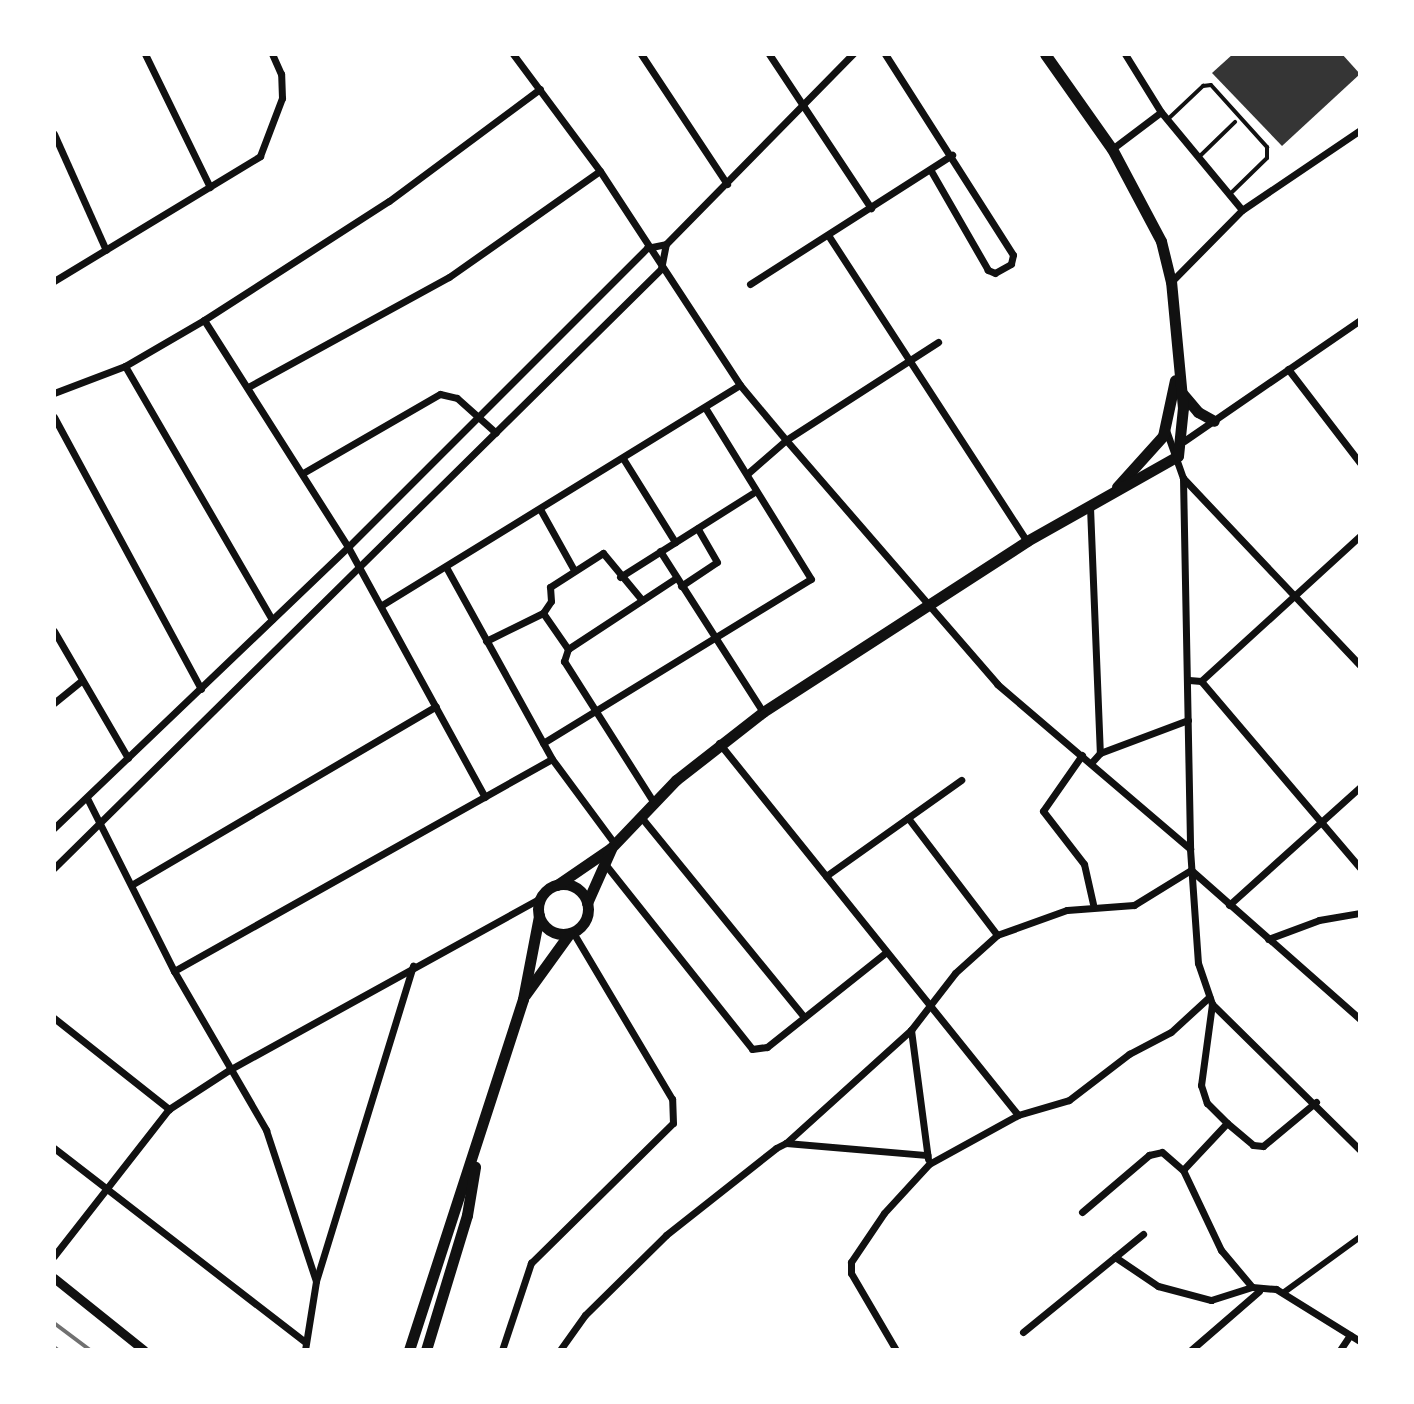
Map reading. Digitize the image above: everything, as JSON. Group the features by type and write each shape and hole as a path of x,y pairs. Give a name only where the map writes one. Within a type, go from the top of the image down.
{"main road":[{"path":"409,1350 523,999 542,897 613,846 719,743 763,712 1027,541 1178,456 1184,441 1181,391 1171,282 1161,241 1112,149 1045,54"},
{"path":"1110,494 1166,430 1177,363"},
{"path":"1181,391 1198,412 1214,421"},
{"path":"523,999 571,933 587,917 587,903 613,846"},
{"path":"557,885 579,890 587,903"},
{"path":"539,916 554,932 571,933"},
{"path":"426,1350 467,1215 481,1131"}],"street":[{"path":"145,54 210,187"},
{"path":"54,281 266,150 282,98 281,74 272,54"},
{"path":"513,54 600,171 647,248 740,385 786,440 997,684 1190,849"},
{"path":"641,54 727,184"},
{"path":"769,54 871,208"},
{"path":"54,828 348,547 647,248 666,244 853,54"},
{"path":"885,54 1013,255 1011,264 995,273 988,270 930,169"},
{"path":"1125,54 1161,112 1242,210"},
{"path":"54,393 125,366 204,320 389,201 540,89"},
{"path":"1112,149 1161,112"},
{"path":"1171,282 1242,210 1360,130"},
{"path":"54,134 106,250"},
{"path":"750,284 952,155"},
{"path":"248,387 461,270 600,171"},
{"path":"828,235 1027,541"},
{"path":"54,868 360,570 661,269 666,244"},
{"path":"204,320 348,547 485,797"},
{"path":"1184,441 1360,320"},
{"path":"747,474 786,440 938,342"},
{"path":"125,366 272,620"},
{"path":"1288,369 1360,463"},
{"path":"382,605 624,460 740,385"},
{"path":"303,473 432,396 450,395 496,433"},
{"path":"543,743 715,641 811,579 753,493 747,474 706,409"},
{"path":"54,417 201,689"},
{"path":"1166,430 1178,456 1183,478 1193,941 1210,1000 1201,1085 1207,1103 1253,1145 1263,1146 1316,1102"},
{"path":"624,460 675,542"},
{"path":"1183,478 1360,665"},
{"path":"620,577 753,493"},
{"path":"1090,507 1100,753"},
{"path":"540,509 574,570"},
{"path":"681,586 717,562 697,528"},
{"path":"1201,681 1360,536"},
{"path":"660,551 763,712"},
{"path":"486,641 543,613 551,601 550,587 603,553 642,600"},
{"path":"446,567 552,759 613,846"},
{"path":"654,803 564,661 568,649 676,578"},
{"path":"543,613 568,649"},
{"path":"54,631 128,758"},
{"path":"54,703 82,680"},
{"path":"1189,680 1201,681 1360,868"},
{"path":"133,884 436,706"},
{"path":"1091,763 1100,753 1188,720"},
{"path":"719,743 928,1009 1018,1115"},
{"path":"1082,755 1043,811 1084,864 1093,904"},
{"path":"174,971 552,759"},
{"path":"826,876 961,780"},
{"path":"1229,905 1360,787"},
{"path":"87,798 133,884 174,971 272,1142 316,1281"},
{"path":"641,817 804,1017"},
{"path":"908,818 997,935"},
{"path":"605,864 745,1046 767,1047 884,954"},
{"path":"560,1350 585,1315 666,1235 786,1143 911,1030 955,973 997,935 1093,904 1134,905 1191,870"},
{"path":"1191,870 1360,1019"},
{"path":"54,1256 169,1109 229,1070 542,897"},
{"path":"1268,939 1319,920 1360,913"},
{"path":"502,1350 531,1263 673,1123 672,1099 571,933"},
{"path":"54,1148 305,1346 316,1281 413,966"},
{"path":"1210,1000 1316,1102 1360,1150"},
{"path":"896,1350 853,1284 851,1262 884,1213 928,1160 1018,1115 1069,1100 1129,1054 1171,1032 1210,1000"},
{"path":"54,1018 169,1109"},
{"path":"911,1030 928,1160"},
{"path":"1183,1170 1227,1123"},
{"path":"786,1143 928,1160"},
{"path":"1082,1212 1149,1155 1162,1152 1183,1170 1221,1250 1255,1289"},
{"path":"1023,1332 1143,1234"},
{"path":"1283,1293 1360,1237"},
{"path":"1115,1257 1158,1286 1211,1300 1255,1289 1283,1293 1360,1341"},
{"path":"54,1278 144,1350"},
{"path":"1191,1350 1255,1289"},
{"path":"1340,1350 1350,1335"}],"lane":[{"path":"1167,120 1203,86 1211,85 1267,147 1267,158 1229,195"},
{"path":"1198,158 1235,122"}],"building":[{"path":"1233,54 1342,54 1360,74 1282,146 1212,73"}],"railway":[{"path":"54,1323 90,1350"},
{"path":"54,1347 58,1350"}]}
